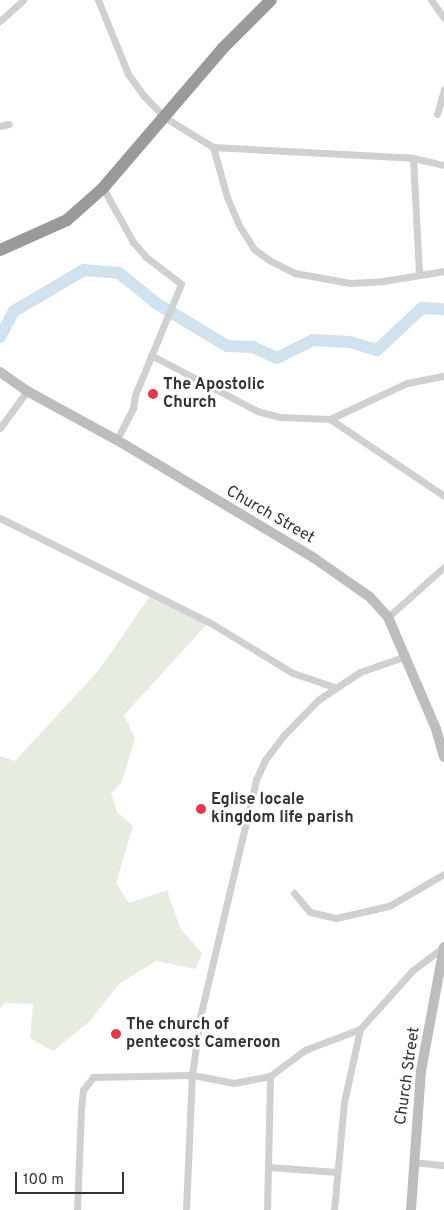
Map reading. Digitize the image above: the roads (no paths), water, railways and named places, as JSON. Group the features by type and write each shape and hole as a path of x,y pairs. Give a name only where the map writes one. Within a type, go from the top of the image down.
{"highway":[{"path":"0,250 67,220 103,188 222,49 271,0"}],"main road":[{"name":"Church Street","path":"0,372 27,391 116,440 347,579 388,617 436,729 444,757"},
{"name":"Church Street","path":"411,1210 421,1071 444,947"}],"street":[{"path":"0,21 23,0"},
{"path":"98,0 128,74 164,117 213,147 413,158 444,165"},
{"path":"431,0 444,18"},
{"path":"436,114 444,89"},
{"path":"0,126 9,124"},
{"path":"213,147 227,197 239,224 254,249 269,260 295,272 350,283 383,282 444,271"},
{"path":"413,158 419,274"},
{"path":"103,188 133,242 146,257 178,279 181,284 151,355 133,408 116,440"},
{"path":"151,355 257,411 280,417 330,419 407,383 444,376"},
{"path":"0,428 27,391"},
{"path":"330,419 444,496"},
{"path":"0,518 209,622 293,673 334,687"},
{"path":"388,617 444,568"},
{"path":"186,1210 192,1075 202,1008 256,780 265,760 284,735 334,687 360,672 404,657"},
{"path":"294,893 310,912 336,918 389,906 444,874"},
{"path":"77,1210 81,1110 87,1083 93,1077 105,1075 192,1075 234,1083 270,1076 305,1050 360,1029 413,970 444,947"},
{"path":"334,1210 344,1102 360,1029"},
{"path":"268,1210 270,1076"},
{"path":"413,1162 444,1165"},
{"path":"269,1168 337,1172"}],"waterway":[{"path":"0,337 14,311 84,270 119,273 156,303 227,346 253,347 277,358 313,340 350,342 377,350 422,308 444,309"}],"place":[{"name":"The Apostolic Church","path":"153,394"},
{"name":"Eglise locale kingdom life parish","path":"201,809"},
{"name":"The church of pentecost Cameroon","path":"116,1034"}]}
